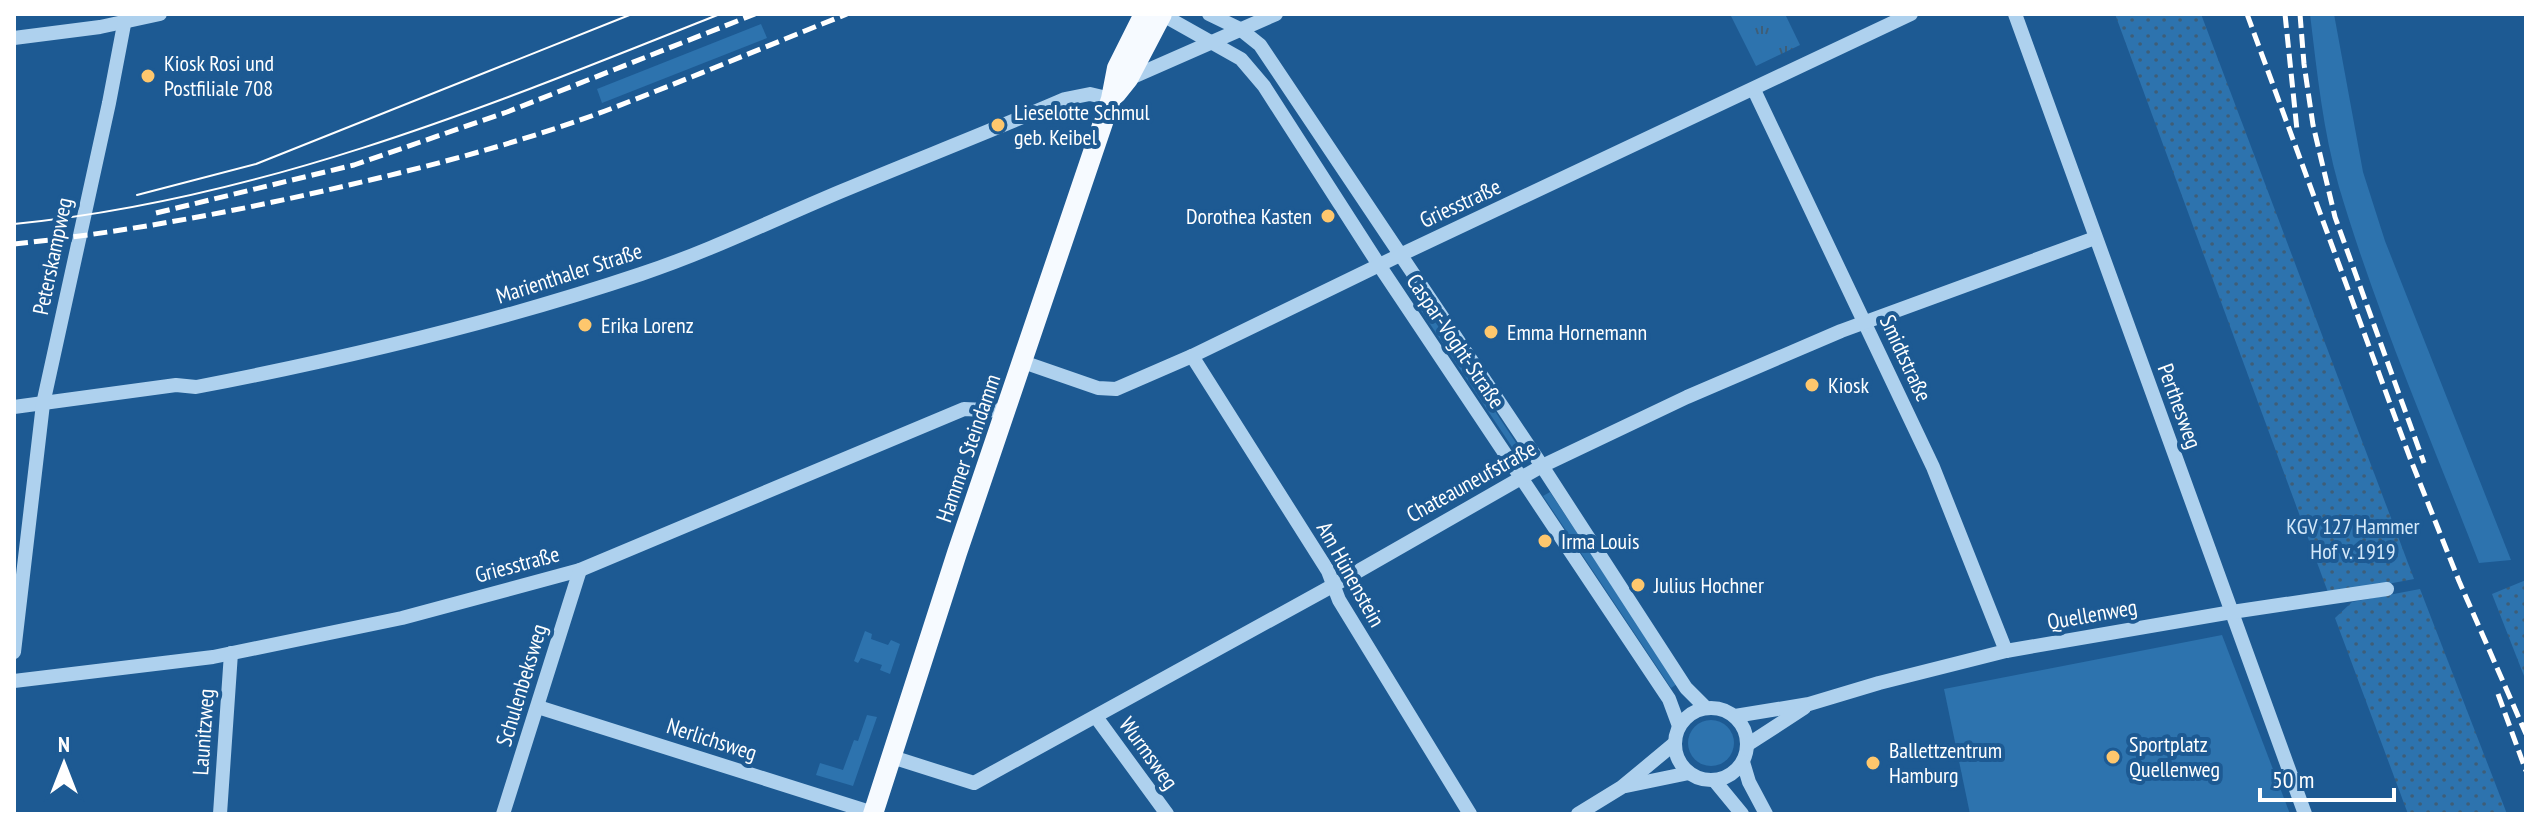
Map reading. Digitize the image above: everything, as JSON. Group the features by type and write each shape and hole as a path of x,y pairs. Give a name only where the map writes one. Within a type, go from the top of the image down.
{"main road":[{"name":"Hammer Steindamm","path":"873,813 1111,99 1117,68 1144,14"},
{"name":"Hammer Steindamm","path":"1111,99 1128,79 1161,14"}],"street":[{"path":"14,38 160,14"},
{"name":"Caspar-Voght-Straße","path":"1161,14 1241,59 1264,86 1379,265 1669,699 1679,726"},
{"name":"Caspar-Voght-Straße","path":"1209,14 1240,29 1260,45 1542,466 1686,688 1706,708"},
{"path":"1128,79 1276,14"},
{"name":"Griesstraße","path":"1023,362 1108,390 1123,386 1911,14"},
{"name":"Perthesweg","path":"2015,14 2305,814"},
{"name":"Peterskampweg","path":"14,652 43,404 126,18"},
{"name":"Smidtstraße","path":"1754,90 1933,467 2006,651"},
{"name":"Marienthaler Straße","path":"14,407 176,385 196,387 326,362 489,322 717,246 1065,99 1090,94 1111,99"},
{"name":"Chateauneufstraße","path":"892,757 974,783 1334,585 1542,466 1687,397 1865,322 2095,238"},
{"name":"Am Hünenstein","path":"1192,356 1328,571 1339,600 1470,814"},
{"name":"Griesstraße","path":"14,681 231,653 402,618 580,570 964,409 1006,411"},
{"name":"Schulenbeksweg","path":"503,814 580,570"},
{"name":"Quellenweg","path":"1735,716 1809,704 2006,651 2387,589"},
{"name":"Launitzweg","path":"220,814 231,653"},
{"name":"Quellenweg","path":"1747,745 1809,704"},
{"name":"Nerlichsweg","path":"538,707 873,813"},
{"path":"1743,762 1732,773 1714,780 1689,773 1678,759 1675,743 1679,726 1691,714 1706,708 1723,710 1735,716 1745,730 1747,745 1743,762 1749,782 1766,814"},
{"name":"Wurmsweg","path":"1096,717 1167,814"},
{"path":"1578,814 1622,787 1675,743"},
{"path":"1622,787 1689,773"},
{"path":"1714,780 1742,814"}],"green space":[{"path":"1730,14 1785,14 1800,45 1756,66"},
{"name":"KGV 127 Hammer Hof v. 1919","path":"2115,14 2201,14 2414,579 2329,595"},
{"path":"2310,14 2334,14 2363,172 2385,241 2511,560 2479,563 2387,330 2333,166"},
{"path":"761,24 767,38 602,103 597,89"},
{"path":"1411,284 1522,452 1518,456 1406,288"},
{"path":"1550,492 1677,684 1671,688 1543,496"},
{"path":"2526,580 2526,681 2492,594"},
{"name":"KGV 127 Hammer Hof v. 1919","path":"2420,589 2507,814 2408,814 2335,618 2352,602"},
{"path":"865,631 872,634 871,639 888,645 891,640 900,644 890,674 880,670 882,665 861,658 858,663 854,661"},
{"name":"Sportplatz Quellenweg","path":"2222,635 2290,814 1970,814 1944,689"},
{"path":"867,715 877,717 853,786 816,775 820,763 843,770"},
{"path":"1711,720 1727,727 1734,743 1727,759 1711,766 1695,759 1688,743 1695,727"}],"tram line":[{"path":"137,195 256,164 632,14"},
{"path":"14,224 106,212 196,194 286,171 462,114 720,14"}],"railway":[{"path":"156,213 354,165 507,112 755,14"},
{"path":"14,244 224,212 349,185 478,152 605,111 847,14"},
{"path":"2247,14 2410,458 2459,581 2526,734"},
{"path":"2285,14 2297,130"},
{"path":"2300,14 2313,125 2335,217 2424,463"},
{"path":"2498,694 2526,771"}],"place":[{"name":"Kiosk Rosi und Postfiliale 708","path":"148,76"},
{"name":"Lieselotte Schmul geb. Keibel","path":"998,125"},
{"name":"Dorothea Kasten","path":"1328,216"},
{"name":"Erika Lorenz","path":"585,325"},
{"name":"Emma Hornemann","path":"1491,332"},
{"name":"Kiosk","path":"1812,385"},
{"name":"Irma Louis","path":"1545,541"},
{"name":"Julius Hochner","path":"1638,585"},
{"name":"Sportplatz Quellenweg","path":"2113,757"},
{"name":"Ballettzentrum Hamburg","path":"1873,763"}]}
